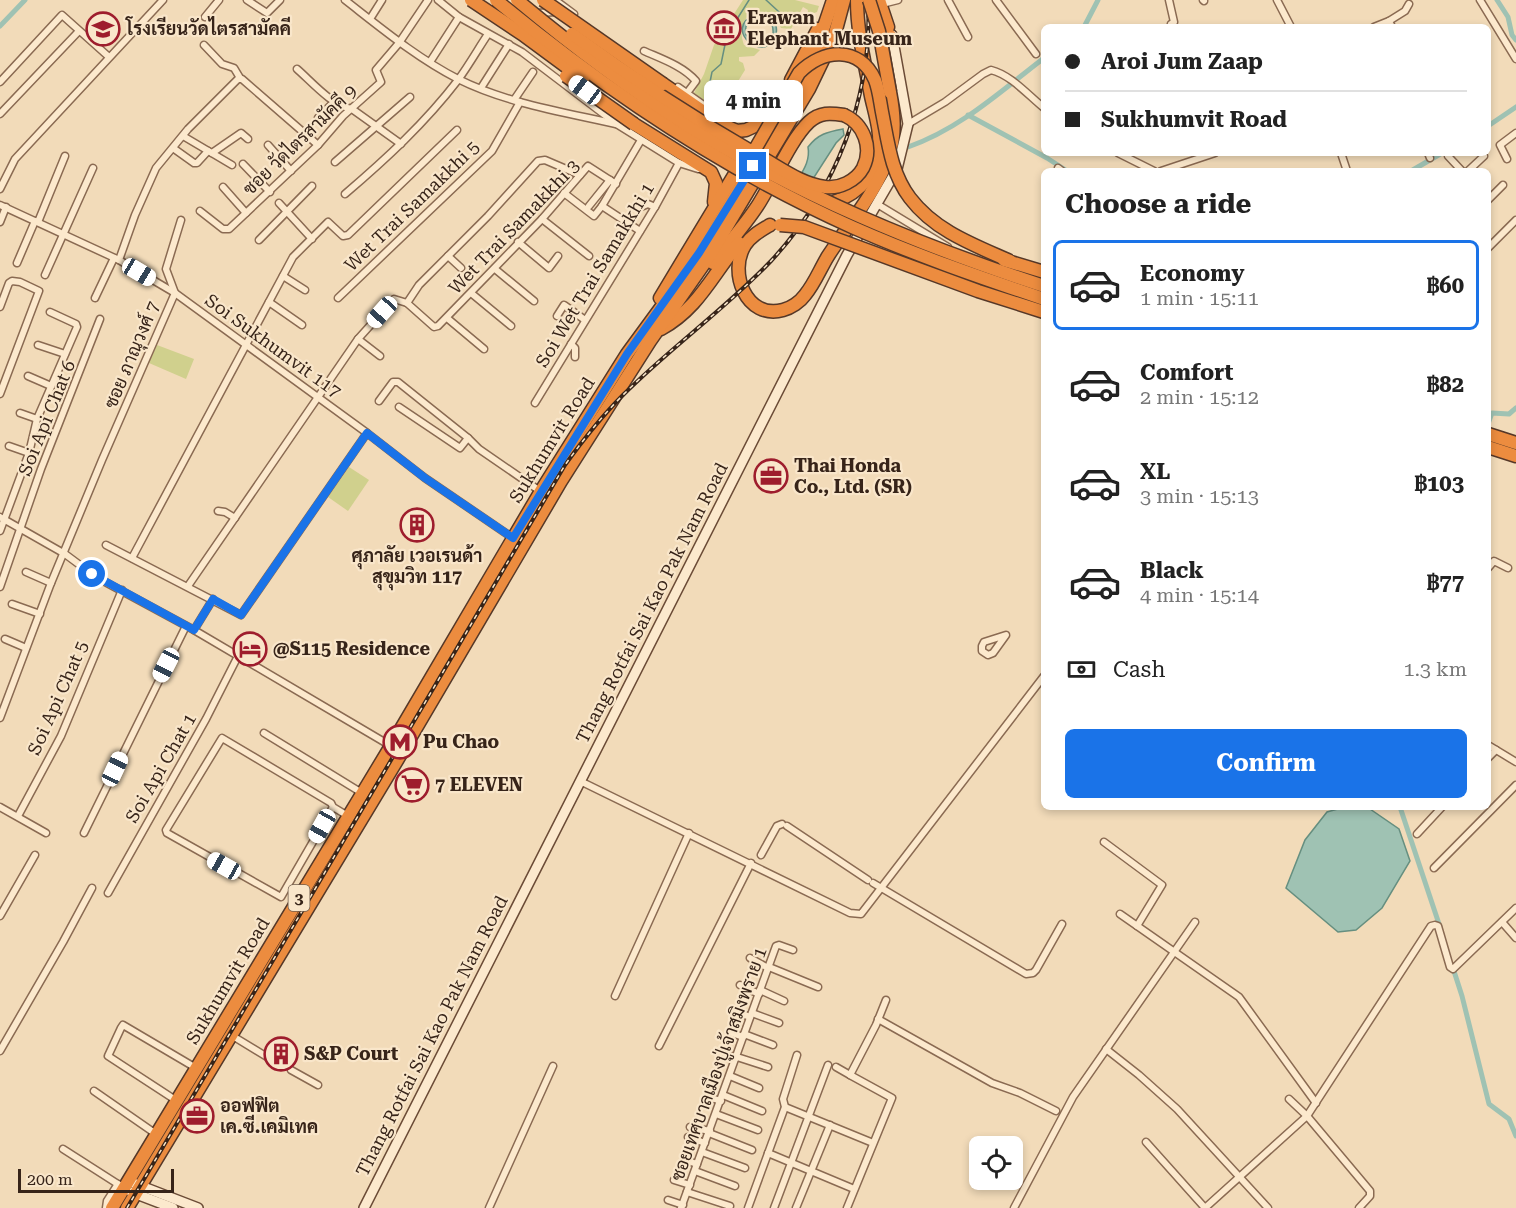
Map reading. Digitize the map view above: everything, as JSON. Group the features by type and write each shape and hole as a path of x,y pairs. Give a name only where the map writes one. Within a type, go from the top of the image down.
{"highway":[{"path":"496,0 599,81 730,164 809,206 880,239 956,269 1041,298"},
{"path":"518,0 604,69 645,98 743,158 814,196 902,235 1041,284"},
{"path":"529,0 590,47 668,100 752,152 798,178 818,186 835,187 847,183 856,177 864,164 867,151 865,138 854,120 844,115 822,114 808,122 787,155 752,213 665,320"},
{"path":"543,0 730,129 741,131 752,129 783,94"},
{"path":"627,354 783,94 817,32 831,0"},
{"name":"Sukhumvit Road","path":"127,1208 128,1187 196,1068 399,757 523,543 627,354 699,253 796,93 815,56 831,0"},
{"name":"Sukhumvit Road","path":"112,1208 231,1035 320,875 349,816 541,491 665,320 724,232 817,76 834,37 844,0"},
{"path":"857,0 877,19 894,41"},
{"path":"857,0 859,33 868,81 890,176 897,191 913,213 931,229 956,244 1041,271"},
{"path":"775,225 757,233 746,244 740,261 739,278 744,294 753,303 767,311 781,311 806,294 884,167 894,135 890,92 879,31 870,0"},
{"path":"884,1 894,41"},
{"path":"475,3 548,63 634,124 711,172 716,189 710,215"},
{"path":"475,3 662,131 760,189 793,203 810,206 828,204 856,190 874,169 879,150 879,132"},
{"path":"665,290 696,247 800,73 822,57 839,54 863,64 875,81 891,157 897,175 909,197 927,217 944,230 1010,261"},
{"path":"580,73 714,160 717,160 726,150 731,136 730,129"},
{"path":"657,331 675,321 691,306 744,237 757,228 775,225 804,227 978,291 1041,311"},
{"path":"1491,435 1516,443"},
{"path":"1491,448 1516,456"}],"main road":[{"name":"Thang Rotfai Sai Kao Pak Nam Road","path":"364,1208 852,246 897,169 908,124 894,41"},
{"path":"128,1187 172,1208"},
{"path":"128,1187 198,1208"}],"street":[{"path":"0,189 15,159 163,0"},
{"path":"205,17 219,0"},
{"path":"247,0 267,13 280,0"},
{"path":"345,0 399,42 458,79 517,101 618,125"},
{"path":"370,20 382,0"},
{"path":"399,42 428,0"},
{"path":"438,0 459,17 522,52 641,140 679,163 711,172"},
{"path":"555,0 608,41 710,108 730,129"},
{"path":"884,1 898,0"},
{"path":"948,0 968,37"},
{"path":"996,0 1036,54"},
{"path":"1169,0 1174,22 1171,24"},
{"path":"1277,0 1289,24"},
{"path":"1480,0 1516,59"},
{"path":"1390,24 1405,11 1409,4"},
{"path":"522,52 518,30 527,17 548,11 576,16"},
{"path":"0,82 62,15 109,57"},
{"path":"430,62 459,17"},
{"path":"0,114 80,31"},
{"path":"345,194 422,123 458,79 488,34"},
{"path":"569,88 601,45 608,41"},
{"name":"ซอย วัดไตรสามัคคี 9","path":"200,211 229,229 318,145 343,116 381,82 376,70 399,42"},
{"path":"481,88 509,44"},
{"path":"204,45 222,64 234,68 240,78 318,145"},
{"path":"644,51 685,70 696,81 687,93"},
{"path":"297,69 334,101 352,109 401,144"},
{"path":"908,124 936,111 987,72 995,71 1008,79 1041,105"},
{"name":"Wet Trai Samakkhi 5","path":"338,298 492,151 533,72"},
{"path":"95,298 116,259 156,168 183,136 240,78"},
{"path":"335,162 410,97"},
{"path":"318,118 334,101"},
{"path":"173,148 196,163 238,130 248,139"},
{"path":"132,558 293,257 328,222 343,236 348,235 457,130"},
{"path":"1507,159 1500,145 1516,133"},
{"path":"183,136 232,165"},
{"path":"564,193 594,216 641,140"},
{"path":"268,145 291,171"},
{"path":"17,263 65,156"},
{"path":"1124,156 1148,168"},
{"path":"1181,168 1207,156"},
{"path":"1448,156 1459,168"},
{"path":"1471,168 1484,156"},
{"path":"189,586 358,339 394,299 407,303 419,285 488,216 538,161 545,160 580,175"},
{"name":"Soi Wet Trai Samakkhi 1","path":"535,403 655,207 679,163"},
{"path":"243,164 270,192"},
{"name":"Wet Trai Samakkhi 3","path":"407,303 436,327 542,219 590,166 613,182"},
{"path":"45,275 93,168"},
{"path":"589,206 613,182"},
{"path":"1491,197 1503,185"},
{"path":"259,240 312,186"},
{"path":"223,187 246,213"},
{"path":"279,203 312,239"},
{"path":"638,208 648,204 655,207"},
{"path":"877,204 947,247 1041,284"},
{"path":"0,222 3,206"},
{"name":"Soi Sukhumvit 117","path":"3,206 116,259 175,293 425,478 513,538"},
{"path":"602,206 640,231"},
{"path":"542,219 589,256"},
{"path":"175,293 165,269 181,220"},
{"path":"1491,244 1516,220"},
{"path":"518,242 549,268 558,256"},
{"path":"852,246 1041,317"},
{"path":"448,256 461,268"},
{"path":"495,268 534,301"},
{"path":"283,276 305,290"},
{"path":"0,307 9,283 12,281 25,284 39,293 0,394"},
{"name":"ซอย ภาณุวงศ์ 7","path":"0,718 51,583 175,293"},
{"path":"471,293 511,326"},
{"path":"269,302 302,325"},
{"path":"557,316 564,305 585,320"},
{"path":"0,531 2,518 28,453 37,419 77,325 50,312"},
{"path":"447,318 484,349"},
{"name":"Soi Api Chat 6","path":"0,587 41,469 100,320"},
{"path":"358,339 380,356"},
{"path":"571,344 575,348 575,357"},
{"path":"38,345 65,354"},
{"path":"28,376 51,386"},
{"path":"379,401 393,382 398,382 479,449 541,491"},
{"path":"399,407 460,448 468,438"},
{"path":"20,413 37,419"},
{"path":"106,545 189,586 241,615 367,433"},
{"path":"9,446 28,453"},
{"path":"218,511 235,518"},
{"path":"2,518 65,554 96,577 194,630 391,746"},
{"path":"1491,564 1494,561 1508,568"},
{"path":"26,573 51,583"},
{"path":"92,585 96,577"},
{"name":"Soi Api Chat 5","path":"18,816 61,736 122,590"},
{"path":"194,630 213,599"},
{"path":"12,604 40,614"},
{"path":"84,833 186,626"},
{"path":"4,639 26,648"},
{"name":"Soi Api Chat 1","path":"108,893 238,656"},
{"path":"580,781 850,914 861,914 1041,680"},
{"path":"157,684 164,688"},
{"path":"264,733 363,793"},
{"path":"333,807 284,895 279,897 169,836 166,830 222,738 349,816"},
{"path":"1491,747 1516,762"},
{"path":"1491,755 1496,750"},
{"path":"1434,868 1516,785"},
{"path":"0,807 46,833"},
{"path":"1417,834 1439,810"},
{"path":"761,855 777,826 784,825 881,888 1026,974 1033,974 1036,970 1062,924"},
{"path":"615,996 689,833"},
{"path":"1104,842 1162,885 1137,926"},
{"path":"0,916 35,855"},
{"path":"302,864 320,875"},
{"path":"659,1046 752,864"},
{"path":"0,1051 92,888"},
{"path":"1146,1142 1205,1208 1307,1116 1431,926 1438,926 1450,967 1453,969 1516,908"},
{"path":"1120,914 1239,997 1316,1103"},
{"path":"1014,1208 1073,1098 1195,922"},
{"path":"1502,922 1516,938"},
{"name":"ซอยเทศบาลเมืองปู่เจ้าสมิงพราย 1","path":"682,1206 777,945 793,950"},
{"path":"750,958 768,968 818,987"},
{"path":"740,986 784,1001"},
{"path":"850,1075 886,1000"},
{"path":"732,1010 779,1023"},
{"path":"878,1019 992,1083 1056,1111"},
{"path":"177,1101 108,1056 123,1025 196,1068"},
{"path":"729,1032 773,1045"},
{"path":"231,1035 282,1066"},
{"path":"1106,1049 1178,1109 1268,1208"},
{"path":"726,1054 768,1067"},
{"path":"748,1208 785,1107 783,1099 797,1055"},
{"path":"774,1208 828,1065"},
{"path":"489,1208 553,1066"},
{"path":"836,1067 892,1098 847,1208"},
{"path":"291,1070 318,1085"},
{"path":"730,1076 759,1088"},
{"path":"94,1091 157,1134"},
{"path":"708,1097 722,1098 762,1110"},
{"path":"1289,1099 1307,1116 1370,1191 1367,1200 1359,1208"},
{"path":"785,1107 873,1143"},
{"path":"716,1114 758,1130"},
{"path":"796,1208 830,1125"},
{"path":"690,1127 709,1132 752,1150"},
{"path":"688,1137 705,1143"},
{"path":"63,1149 128,1187 108,1201 106,1208"},
{"path":"702,1152 745,1168"},
{"path":"768,1154 854,1189"},
{"path":"685,1160 698,1164"},
{"path":"695,1171 735,1186"},
{"path":"674,1180 730,1206"},
{"path":"668,1200 682,1206"}],"green space":[{"path":"743,0 795,0 819,6 817,12 811,14 811,19 807,17 808,10 803,7 791,29 781,28 775,19 760,12 747,18 743,24 744,45 760,50 754,56 739,57 745,70 732,91 727,88 724,93 712,101 722,107 720,111 694,93 704,74 714,45"},
{"path":"157,345 194,359 186,379 149,363"},
{"path":"349,467 369,480 348,511 328,497"}],"shaded area":[{"path":"756,14 771,19 776,25 776,34 771,43 764,47 756,46 749,42 742,28 746,21","holes":["757,16 770,21 772,27 773,34 764,44 755,44 746,35 747,23"]},
{"path":"724,93 722,96 748,106 750,110 743,121 737,121 730,113 712,101"},
{"path":"843,129 844,135 836,143 802,196 792,190 808,159 808,147 823,134"},
{"path":"1371,810 1399,829 1410,861 1382,908 1356,930 1338,932 1286,888 1305,840 1327,812"}],"waterway":[{"path":"0,26 25,0"},
{"path":"709,87 712,72 721,64 727,35 749,0"},
{"path":"766,0 790,22"},
{"path":"1086,24 1098,0"},
{"path":"1497,0 1508,17 1512,35 1516,40"},
{"path":"908,147 963,120 1041,60"},
{"path":"711,97 714,100"},
{"path":"1491,124 1516,107"},
{"path":"968,115 1041,155"},
{"path":"1043,156 1062,168"},
{"path":"1416,168 1437,156"},
{"path":"1491,416 1492,413 1509,414 1516,408"},
{"path":"1401,810 1440,927"},
{"path":"1452,965 1489,1104 1509,1119 1516,1136"}],"railway":[{"path":"127,1208 565,465 623,395 771,261 794,234 814,204 832,173 857,106 868,36 868,0"}],"place":[{"name":"Erawan Elephant Museum","path":"724,28"},
{"name":"โรงเรียนวัดไตรสามัคคี","path":"103,29"},
{"name":"Thai Honda Co., Ltd. (SR)","path":"771,476"},
{"name":"ศุภาลัย เวอเรนด้า สุขุมวิท 117","path":"417,525"},
{"name":"@S115 Residence","path":"250,649"},
{"name":"Pu Chao","path":"400,742"},
{"name":"7 ELEVEN","path":"412,785"},
{"name":"S&P Court","path":"281,1054"},
{"name":"ออฟฟิต เค.ซี.เคมิเทค","path":"197,1116"}],"route":[{"path":"92,574 194,630 213,599 241,615 367,433 425,478 513,538 627,354 699,253 753,166"}]}
